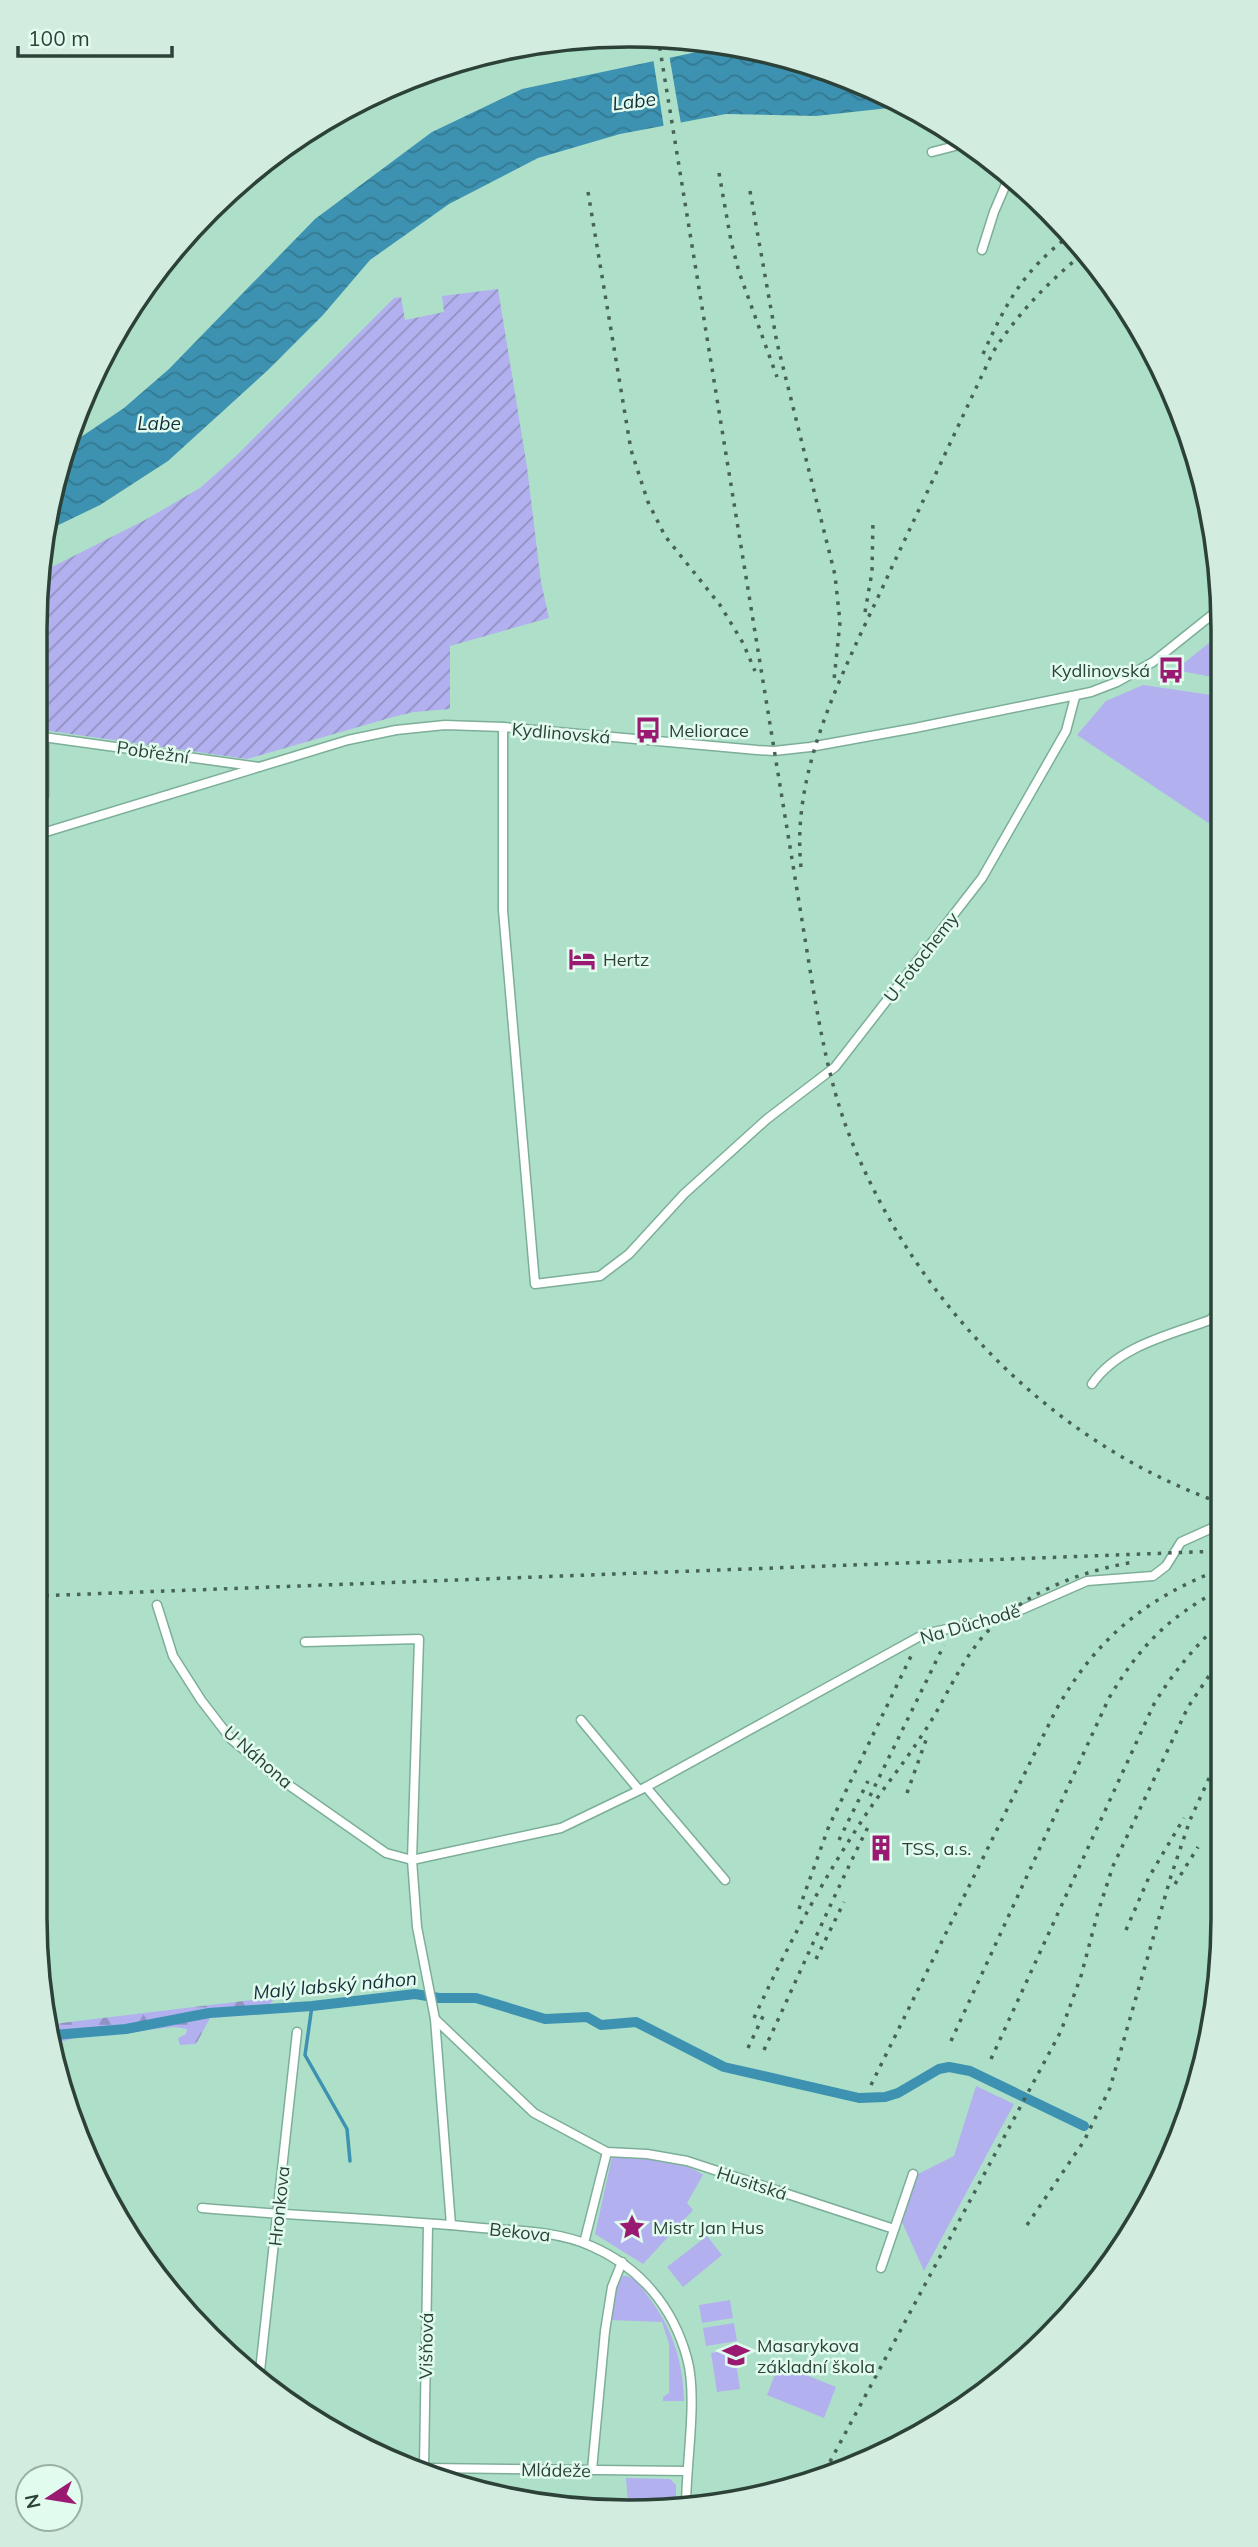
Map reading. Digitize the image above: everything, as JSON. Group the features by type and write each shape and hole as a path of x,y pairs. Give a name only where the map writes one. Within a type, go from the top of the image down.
{"street":[{"path":"932,152 954,146"},
{"path":"982,250 1006,186"},
{"name":"Kydlinovská","path":"47,832 348,740 396,730 445,726 503,727 774,751 870,737 1075,697 1112,685 1153,662 1211,616"},
{"name":"U Fotochemy","path":"535,1284 600,1276 609,1272 708,1172 767,1119 835,1067 982,878 1066,731 1075,697"},
{"name":"Kydlinovská","path":"503,727 503,909 535,1284"},
{"name":"Pobřežní","path":"47,738 262,767"},
{"path":"1092,1384 1131,1350 1211,1319"},
{"name":"Na Důchodě","path":"412,1860 561,1828 643,1788 924,1634 1007,1616 1087,1581 1153,1576 1166,1566 1181,1542 1211,1528"},
{"name":"U Náhona","path":"157,1605 173,1656 201,1700 231,1739 273,1774 386,1853 412,1860"},
{"path":"305,1642 419,1639 412,1860 417,1927 426,1986 435,2020 451,2225"},
{"path":"581,1720 726,1880"},
{"path":"435,2020 534,2113 607,2152 584,2243"},
{"name":"Hronkova","path":"260,2368 297,2032"},
{"name":"Husitská","path":"607,2152 647,2154 687,2161 894,2229"},
{"path":"881,2268 913,2174"},
{"name":"Bekova","path":"202,2208 545,2234 584,2243 622,2262 640,2277 669,2313 687,2357 691,2387 686,2497"},
{"name":"Višňová","path":"425,2462 428,2224"},
{"path":"592,2470 605,2331 612,2287 622,2262"},
{"name":"Mládeže","path":"440,2468 687,2471"}],"green space":[{"path":"498,289 527,467 541,582 549,618 450,646 450,709 393,717 247,759 47,731 47,629 50,568 145,520 200,488 236,456 394,298 401,297 405,320 444,312 442,296"},
{"path":"1211,642 1211,677 1175,670"},
{"path":"1143,685 1211,695 1211,825 1077,735 1106,701"},
{"path":"276,1997 261,2014 210,2018 196,2044 180,2045 178,2038 186,2034 187,2029 174,2027 61,2042 57,2024"},
{"path":"976,2086 1014,2104 924,2271 902,2222 918,2174 954,2156"},
{"path":"612,2157 672,2163 703,2175 687,2203 693,2210 643,2264 595,2234"},
{"path":"707,2236 722,2255 683,2287 667,2267"},
{"path":"623,2276 631,2277 640,2285 663,2319 678,2358 684,2401 663,2401 663,2397 669,2393 669,2344 662,2322 610,2320 617,2284"},
{"path":"730,2300 733,2318 702,2323 699,2305"},
{"path":"734,2323 737,2341 706,2346 703,2328"},
{"path":"734,2349 740,2389 717,2392 711,2353"},
{"path":"779,2364 836,2387 824,2418 767,2395"},
{"path":"626,2478 670,2479 676,2485 676,2498 628,2500"}],"water":[{"name":"Labe","path":"699,51 780,67 816,78 888,108 816,116 726,114 620,134 538,158 449,204 370,260 323,315 268,370 168,461 100,505 56,526 80,438 124,408 169,369 315,219 432,132 522,89"}],"pier":[{"path":"669,54 681,124 664,128 653,58"}],"waterway":[{"name":"Malý labský náhon","path":"59,2035 126,2029 209,2013 312,2006 415,1994 439,1998 476,1998 545,2019 587,2017 601,2025 636,2022 724,2067 859,2098 885,2097 898,2093 939,2069 949,2067 970,2071 1084,2126"},
{"path":"312,2006 305,2055 347,2129 350,2161"}],"railway":[{"path":"660,48 813,988 833,1085 852,1142 880,1202 914,1259 954,1312 998,1362 1048,1406 1101,1444 1159,1477 1211,1499"},
{"path":"719,173 739,272 777,377"},
{"path":"750,191 777,343 835,575 840,622 834,680"},
{"path":"588,192 631,450 648,502 665,536 720,605 743,643 755,671"},
{"path":"983,354 1017,289 1039,262 1062,241"},
{"path":"801,867 800,828 814,751 826,714 858,639 993,352 1035,298 1077,259"},
{"path":"865,612 872,572 873,520"},
{"path":"47,1596 1211,1551"},
{"path":"754,2018 831,1870 930,1722 977,1644 1019,1605 1055,1585 1094,1571 1134,1562"},
{"path":"871,2085 1056,1710 1071,1685 1105,1642 1125,1624 1168,1594 1211,1573"},
{"path":"951,2041 1109,1698 1132,1663 1156,1635 1185,1611 1211,1595"},
{"path":"991,2059 1154,1704 1184,1661 1211,1632"},
{"path":"870,1796 944,1645"},
{"path":"799,1909 829,1826 912,1654"},
{"path":"829,2464 1061,2031 1081,1976 1113,1866 1188,1707 1211,1673"},
{"path":"907,1793 926,1740"},
{"path":"1027,2225 1084,2141 1110,2088 1171,1876 1190,1820 1211,1774"},
{"path":"839,1840 868,1781"},
{"path":"1126,1930 1149,1877 1184,1818"},
{"path":"764,2050 869,1825"},
{"path":"1175,1884 1198,1847"},
{"path":"816,1959 844,1902"},
{"path":"748,2048 766,2010"}],"place":[{"name":"Kydlinovská","path":"1171,670"},
{"name":"Meliorace","path":"648,730"},
{"name":"Hertz","path":"582,959"},
{"name":"TSS, a.s.","path":"881,1848"},
{"name":"Mistr Jan Hus","path":"632,2227"},
{"name":"Masarykova základní škola","path":"736,2355"}]}
